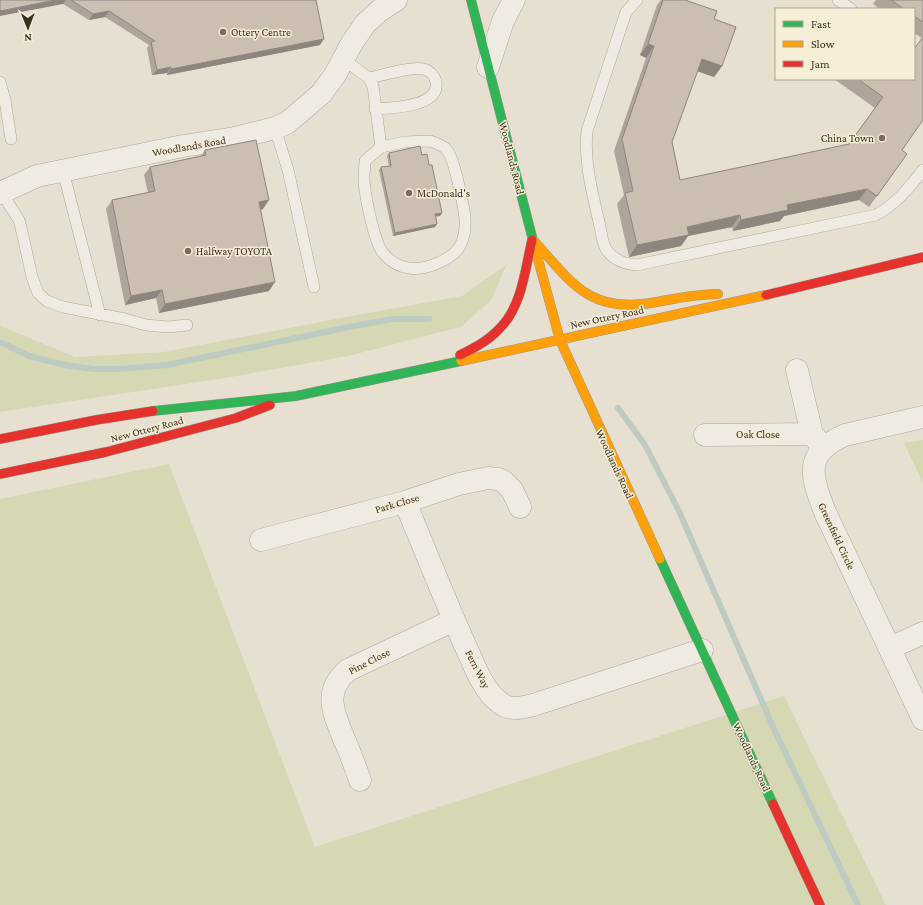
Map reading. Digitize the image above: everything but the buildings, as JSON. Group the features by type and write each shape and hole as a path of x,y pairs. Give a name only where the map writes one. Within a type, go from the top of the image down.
{"main road":[{"name":"Woodlands Road","path":"471,0 532,238 560,340 594,417 820,905"},
{"path":"532,238 576,287 588,296 605,303 622,306 685,296 713,294 758,297"},
{"path":"439,366 480,344 493,335 506,321 516,303 532,238"},
{"name":"New Ottery Road","path":"0,439 164,409 296,396 758,297 923,257"},
{"name":"New Ottery Road","path":"0,474 106,452 236,418 296,396"}],"street":[{"name":"Woodlands Road","path":"1,193 37,176 183,146 235,138 275,128 287,123 321,94 365,24 379,11 396,0"},
{"path":"488,67 503,21 514,0"},
{"path":"797,370 818,441 833,440 845,435 923,417"},
{"name":"Oak Close","path":"705,435 818,441"},
{"name":"Greenfield Circle","path":"818,441 814,470 815,484 825,512 923,719"},
{"name":"Park Close","path":"261,540 405,502 475,480 493,478 503,481 512,490 520,508"},
{"name":"Fern Way","path":"405,502 454,620 484,684 499,702 510,708 521,708 533,705 702,650"},
{"name":"Pine Close","path":"360,780 333,709 333,691 336,684 341,676 348,670 454,620"},
{"path":"890,648 923,633"}],"lane":[{"path":"637,0 626,12 587,131 585,149 590,184 601,233 605,248 614,258 625,264 637,265 876,215 887,209 898,200 923,170"},
{"path":"838,0 850,8"},
{"path":"343,59 362,71 369,78 373,86 381,147"},
{"path":"369,78 408,70 423,69 431,72 436,79 437,87 434,94 426,100 404,106 375,109"},
{"path":"0,82 5,100 11,139"},
{"path":"275,128 288,170 314,287"},
{"path":"430,141 440,144 447,150 452,159 465,217 464,232 460,247 447,260 427,267 410,269 396,264 382,252 373,230 364,177 366,161 381,147 405,142 430,141"},
{"path":"64,171 100,315"},
{"path":"1,193 19,220 32,277 38,293 47,301 63,307 146,325 168,327 187,325"}],"green space":[{"path":"507,264 491,300 461,327 348,356 225,378 0,412 0,324 1,326 75,357 164,352 462,296"},
{"path":"923,440 923,483 904,443"},
{"path":"169,464 315,847 784,696 886,905 0,905 0,499"}],"waterway":[{"path":"0,342 29,356 65,365 94,369 120,369 167,365 392,319 429,319"},
{"path":"618,408 645,445 679,511 773,727 858,905"}],"traffic: fast":[{"path":"471,0 536,252"},
{"path":"153,411 296,396 461,361"},
{"path":"660,559 773,804"}],"traffic: slow":[{"path":"534,241 571,281 596,299 630,305 718,294"},
{"path":"536,252 560,340 660,559"},
{"path":"461,361 766,295"}],"traffic: jam":[{"path":"460,355 486,341 507,320 522,288 532,240"},
{"path":"766,295 923,257"},
{"path":"0,474 106,452 236,418 270,405"},
{"path":"0,439 96,420 153,411"},
{"path":"773,804 820,905"}],"place":[{"name":"Ottery Centre","path":"223,32"},
{"name":"China Town","path":"882,138"},
{"name":"McDonald's","path":"409,193"},
{"name":"Halfway TOYOTA","path":"188,251"}]}
